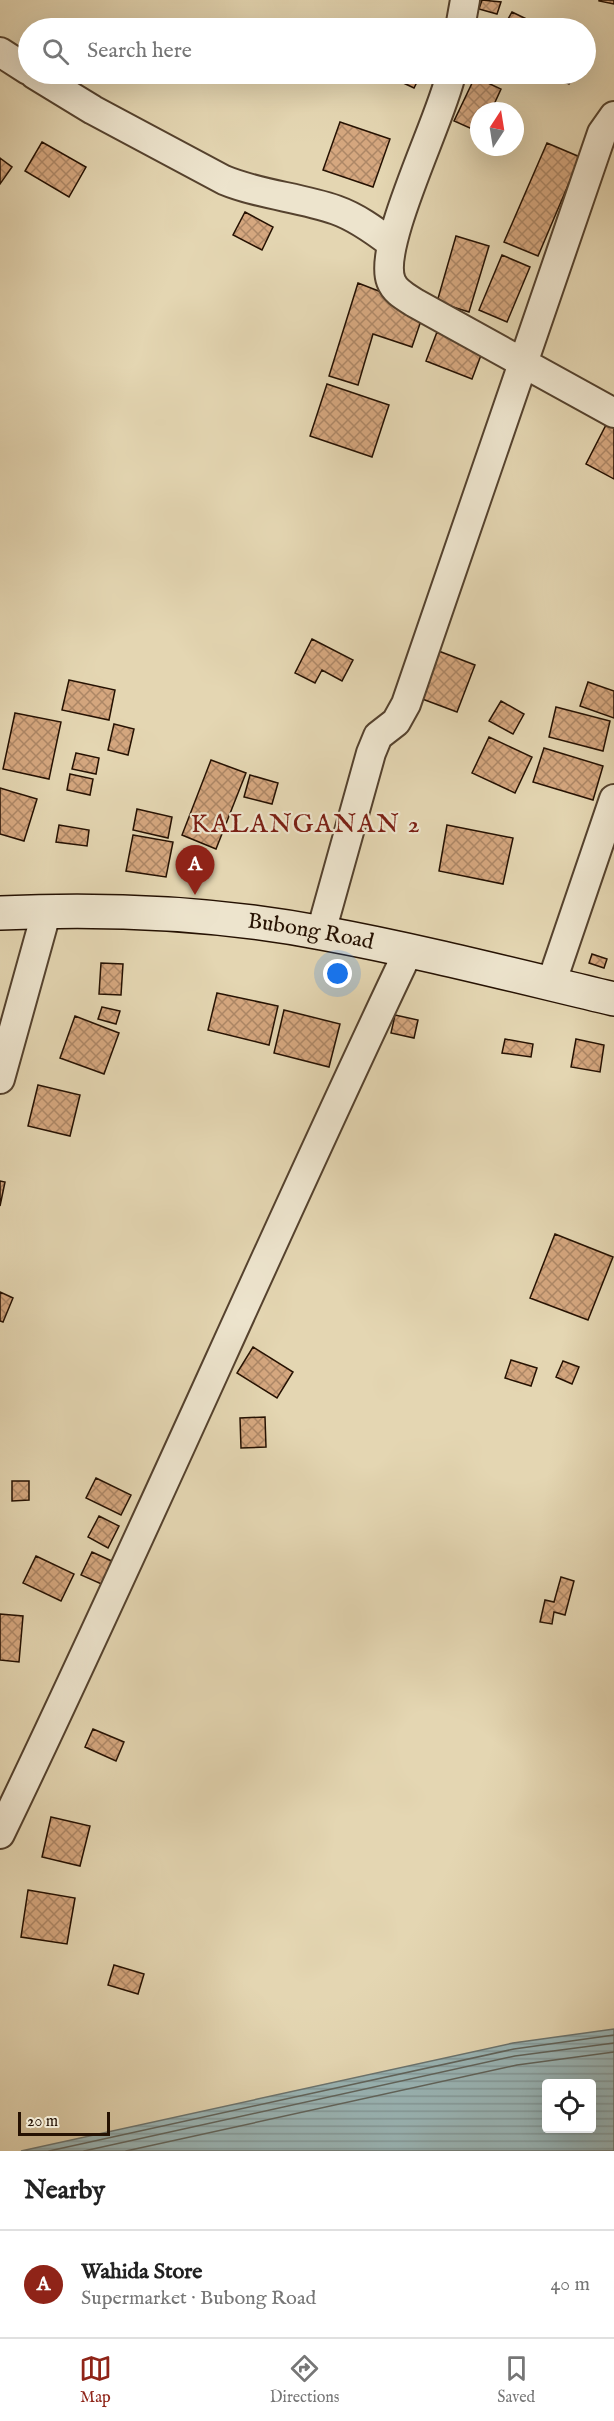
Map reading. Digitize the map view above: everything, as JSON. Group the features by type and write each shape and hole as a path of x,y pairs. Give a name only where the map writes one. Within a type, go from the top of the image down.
{"main road":[{"name":"Bubong Road","path":"0,913 47,910 133,913 321,932 614,999"}],"street":[{"path":"462,18 465,0"},
{"path":"0,52 18,64"},
{"path":"50,84 93,110 224,180 239,187 335,210 353,217 391,243"},
{"path":"447,84 391,243 392,283 400,293 614,413"},
{"path":"321,932 378,736 396,722 406,704 602,134 614,116"},
{"path":"551,984 614,799"},
{"path":"0,1079 47,910"},
{"path":"0,1834 67,1695 324,1128 408,952"}],"water":[{"path":"614,2029 614,2151 21,2151 513,2043"}],"building":[{"path":"482,0 501,2 497,14 479,9"},
{"path":"599,0 614,0 614,4 599,1"},
{"path":"512,12 524,18 509,18"},
{"path":"472,84 490,84 501,89 495,102 470,102 470,128 454,121"},
{"path":"340,122 390,139 373,187 323,170"},
{"path":"42,142 86,167 69,197 25,171"},
{"path":"547,143 580,157 538,256 504,242"},
{"path":"0,158 12,167 0,184"},
{"path":"245,212 273,227 262,250 233,235"},
{"path":"456,236 489,246 469,312 437,302"},
{"path":"502,255 530,267 507,322 479,310"},
{"path":"358,283 425,309 412,347 373,334 358,385 329,376"},
{"path":"437,332 483,350 472,379 426,361"},
{"path":"327,384 389,405 372,457 310,436"},
{"path":"608,421 614,424 614,479 586,464"},
{"path":"312,639 353,660 342,681 322,670 315,683 295,673"},
{"path":"436,650 475,665 457,712 417,697"},
{"path":"69,680 115,690 109,720 62,710"},
{"path":"588,682 614,691 614,718 580,706"},
{"path":"501,701 524,714 513,734 489,721"},
{"path":"556,707 610,721 603,751 549,737"},
{"path":"15,713 61,722 49,779 3,769"},
{"path":"114,724 134,729 128,755 108,750"},
{"path":"489,737 532,757 515,793 472,773"},
{"path":"544,748 603,766 593,800 533,782"},
{"path":"76,753 99,758 96,774 72,769"},
{"path":"211,760 246,773 216,849 182,835"},
{"path":"70,774 93,779 90,795 67,790"},
{"path":"250,775 278,783 272,804 244,797"},
{"path":"0,788 37,799 24,841 0,834"},
{"path":"137,809 172,817 168,838 133,830"},
{"path":"59,825 89,830 87,846 56,842"},
{"path":"447,825 513,838 503,884 439,871"},
{"path":"133,835 173,842 166,877 126,871"},
{"path":"592,954 607,959 604,968 589,963"},
{"path":"101,963 123,964 121,995 99,994"},
{"path":"217,993 278,1006 269,1045 208,1030"},
{"path":"102,1007 120,1011 116,1024 98,1019"},
{"path":"284,1010 340,1024 329,1067 274,1053"},
{"path":"395,1015 418,1020 414,1038 391,1033"},
{"path":"75,1016 119,1033 104,1074 60,1058"},
{"path":"505,1039 533,1044 531,1057 502,1053"},
{"path":"576,1039 604,1045 600,1072 571,1067"},
{"path":"38,1085 80,1095 70,1136 28,1126"},
{"path":"0,1181 5,1182 0,1206"},
{"path":"555,1234 613,1257 588,1320 530,1298"},
{"path":"0,1292 13,1298 3,1322 0,1321"},
{"path":"253,1347 293,1372 277,1398 237,1373"},
{"path":"511,1360 537,1368 531,1386 505,1378"},
{"path":"563,1361 579,1367 572,1384 556,1377"},
{"path":"265,1417 266,1447 241,1448 240,1418"},
{"path":"96,1478 131,1495 121,1515 86,1498"},
{"path":"12,1481 29,1481 29,1500 12,1501"},
{"path":"99,1516 119,1526 108,1548 88,1537"},
{"path":"92,1552 116,1563 106,1586 81,1575"},
{"path":"36,1556 74,1574 61,1601 23,1583"},
{"path":"561,1577 574,1581 565,1615 554,1612 552,1624 540,1622 545,1600 554,1602"},
{"path":"0,1614 23,1616 19,1662 0,1660"},
{"path":"93,1729 124,1742 116,1761 85,1747"},
{"path":"51,1817 90,1826 80,1866 42,1857"},
{"path":"28,1890 75,1898 67,1944 21,1937"},
{"path":"114,1965 144,1974 138,1994 108,1985"}],"place":[{"name":"Wahida Store","path":"195,895"}],"district":[{"name":"KALANGANAN 2","path":"306,824"}]}
